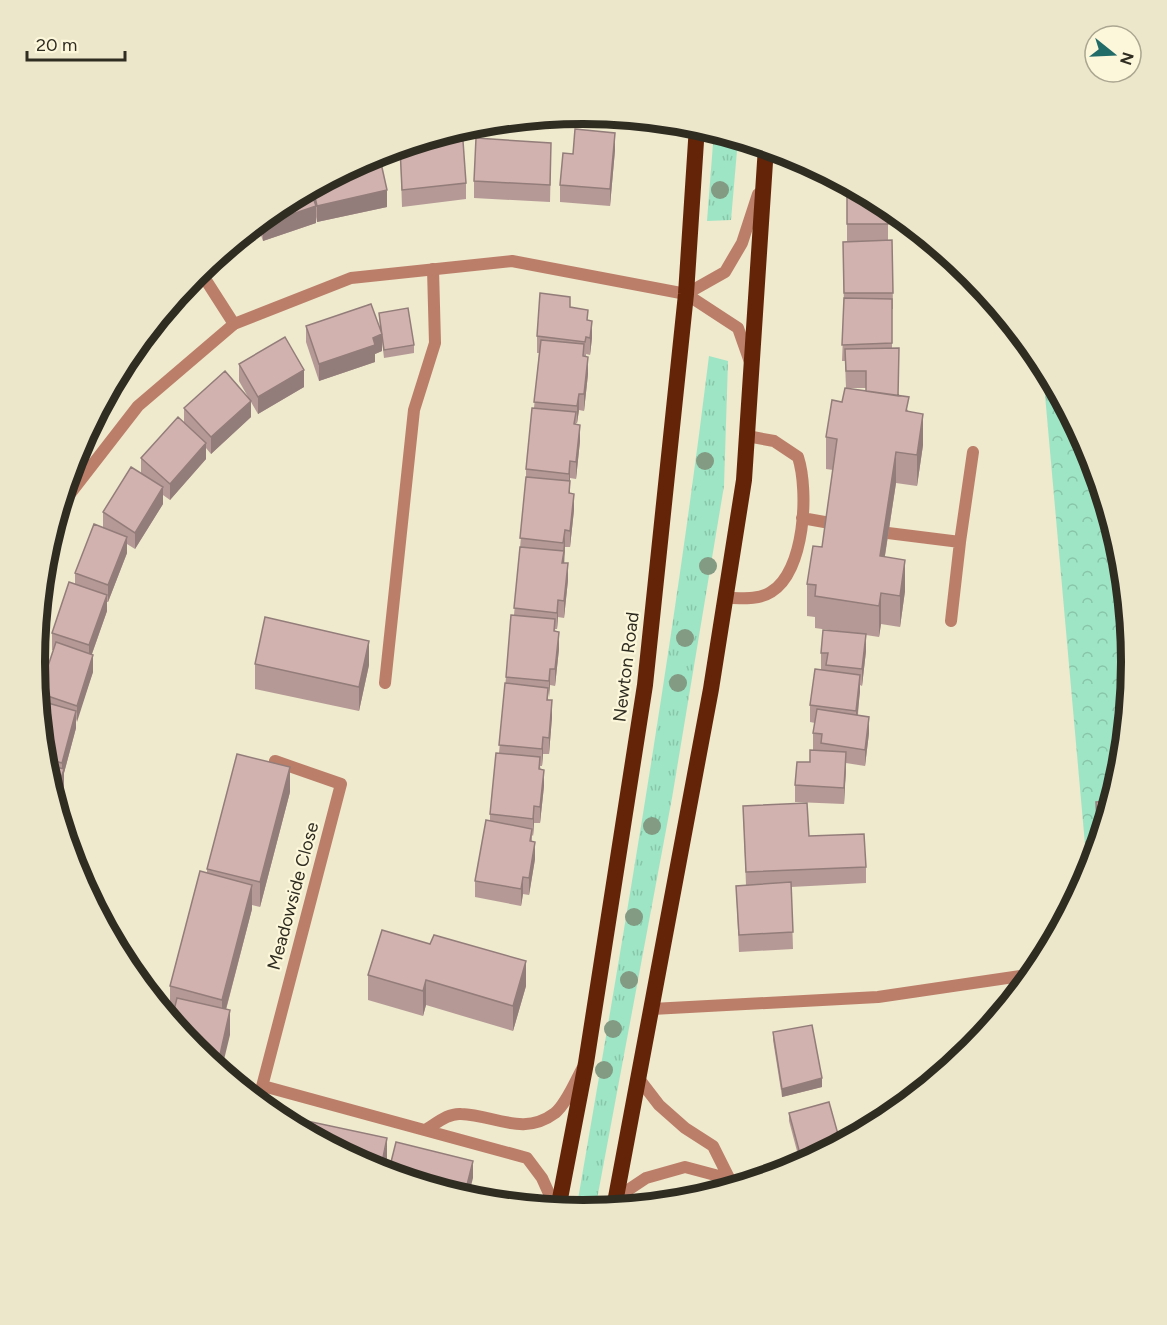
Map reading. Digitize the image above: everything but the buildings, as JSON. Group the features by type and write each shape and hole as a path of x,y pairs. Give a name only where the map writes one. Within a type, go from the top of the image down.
{"highway":[{"name":"Newton Road","path":"559,1200 586,1063 645,685 686,294 696,136"},
{"path":"616,1200 652,1009 744,480 766,156"}],"street":[{"path":"686,294 725,272 742,243 765,175"},
{"path":"74,488 138,406 234,324 351,278 512,261 686,294 738,328 753,368"},
{"path":"385,683 414,410 435,343 433,270"},
{"path":"206,279 234,324"},
{"path":"725,598 769,594 783,584 793,564 802,518 804,499 798,457 774,441 747,436"},
{"path":"951,621 973,452"},
{"path":"802,518 830,523"},
{"path":"888,533 960,542"},
{"name":"Meadowside Close","path":"260,1093 341,784 275,761"},
{"path":"652,1009 878,997 1021,976"},
{"path":"428,1129 447,1116 460,1113 517,1126 537,1123 557,1112 586,1063"},
{"path":"639,1079 658,1105 685,1128 713,1146 731,1181"},
{"path":"262,1086 428,1129 448,1138 527,1158 542,1178 553,1200"},
{"path":"619,1200 646,1178 685,1167 728,1182"}],"green space":[{"path":"713,140 737,147 731,220 707,221"},
{"path":"709,356 728,361 724,486 672,798 597,1201 578,1201 630,891"},
{"path":"1044,384 1081,456 1104,523 1112,557 1121,627 1121,698 1112,768 1104,802 1086,855"}]}
